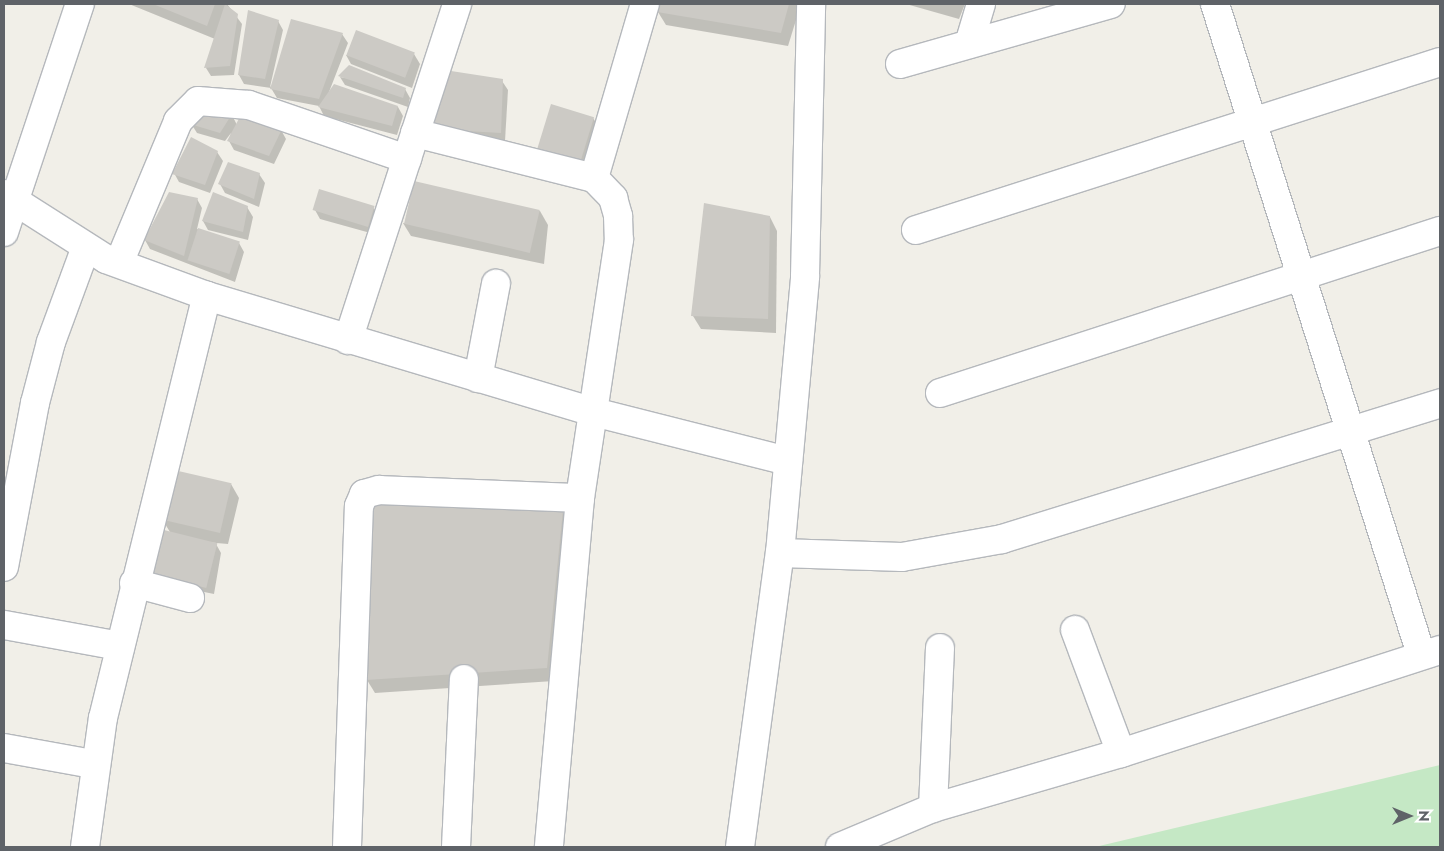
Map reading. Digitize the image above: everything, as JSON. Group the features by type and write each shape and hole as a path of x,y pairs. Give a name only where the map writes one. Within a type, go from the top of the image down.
{"street":[{"path":"4,232 8,197 80,4"},
{"path":"348,340 457,4"},
{"path":"594,178 645,4"},
{"path":"740,847 780,553 805,276 811,4"},
{"path":"969,44 981,4"},
{"path":"900,64 1112,4"},
{"path":"840,847 933,808 1121,754 1430,652 1349,430 1255,122 1215,4"},
{"path":"916,230 1440,62"},
{"path":"119,263 178,121 198,102 248,105 407,159"},
{"path":"415,133 594,178 613,198 619,240 590,411 580,498 549,847"},
{"path":"8,197 119,263 207,296 348,340 590,411 788,461"},
{"path":"940,393 1301,273 1440,231"},
{"path":"4,567 37,394 51,342 83,255"},
{"path":"478,378 496,284"},
{"path":"85,847 94,764 120,646 207,296"},
{"path":"780,553 902,557 1002,539 1440,403"},
{"path":"347,847 359,506 364,494 379,490 580,498"},
{"path":"134,584 190,598"},
{"path":"4,626 120,646"},
{"path":"1075,630 1121,754"},
{"path":"933,808 940,648"},
{"path":"456,847 464,679"},
{"path":"4,748 94,764"}],"green space":[{"path":"1440,765 1440,847 1095,847"}],"building":[{"path":"153,4 215,4 207,26"},
{"path":"225,4 238,14 230,66 204,68"},
{"path":"660,4 789,4 781,33 657,12"},
{"path":"248,10 279,20 265,79 238,75"},
{"path":"291,19 343,33 319,99 270,89"},
{"path":"356,30 415,53 405,78 346,55"},
{"path":"349,65 406,88 403,98 338,76"},
{"path":"451,71 503,79 501,133 430,129"},
{"path":"334,84 398,106 392,126 318,107"},
{"path":"551,104 594,117 580,164 537,151"},
{"path":"206,109 232,114 220,133 190,124"},
{"path":"242,113 282,129 269,156 227,141"},
{"path":"191,137 218,151 205,185 172,174"},
{"path":"228,162 260,173 254,199 218,184"},
{"path":"414,181 540,210 530,253 404,224"},
{"path":"319,189 374,206 368,227 313,210"},
{"path":"169,192 198,198 184,256 144,240"},
{"path":"213,192 248,206 243,232 202,221"},
{"path":"704,203 770,216 768,319 691,316"},
{"path":"198,228 240,242 229,274 187,260"},
{"path":"174,470 231,483 220,533 163,520"},
{"path":"373,503 563,510 547,668 366,680"},
{"path":"164,530 217,543 206,588 153,575"}]}
